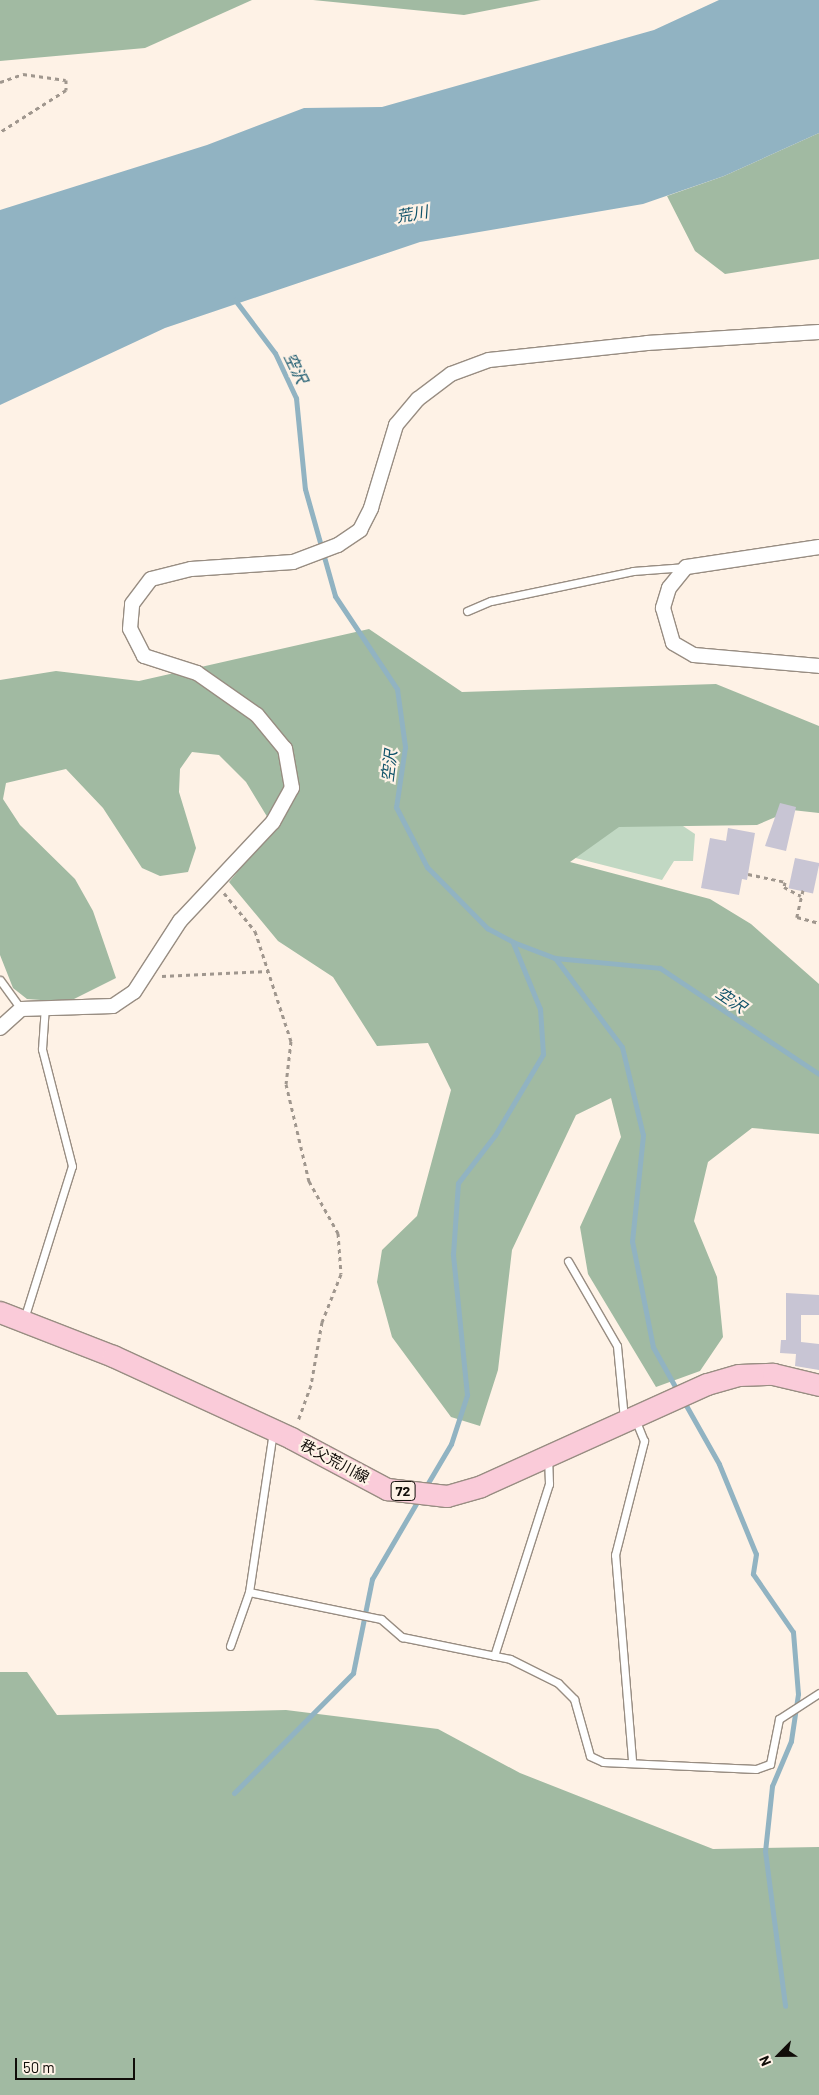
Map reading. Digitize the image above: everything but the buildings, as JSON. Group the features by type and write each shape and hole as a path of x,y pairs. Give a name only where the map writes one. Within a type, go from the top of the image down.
{"main road":[{"name":"秩父荒川線","path":"0,1312 24,1319 282,1434 387,1489 447,1496 481,1486 548,1454 707,1384 740,1375 773,1374 819,1386"}],"street":[{"path":"0,1028 22,1009 45,1010 113,1006 134,992 212,882 286,804 292,769 276,734 239,700 197,673 144,656 130,629 132,604 151,579 191,569 293,562 338,545 360,530 370,508 396,425 418,399 451,374 489,360 647,343 819,332"},
{"path":"819,547 686,566 669,588 663,608 673,643 694,655 819,666"}],"lane":[{"path":"467,611 491,601 633,571 686,566"},
{"path":"0,980 22,1009"},
{"path":"24,1319 72,1166 42,1049 45,1010"},
{"path":"568,1261 617,1346 629,1419 644,1441 615,1555 632,1760"},
{"path":"230,1646 249,1592 282,1434"},
{"path":"494,1656 549,1484 548,1454"},
{"path":"249,1592 381,1619 402,1637 510,1659 558,1683 574,1699 590,1756 603,1762 632,1760 756,1769 770,1764 779,1719 819,1693"}],"path":[{"path":"0,82 23,74 66,80 66,90 0,132"},
{"path":"748,874 785,882 784,887 801,896"},
{"path":"212,882 255,930 291,1041 286,1084 304,1151 309,1181 338,1234 341,1274 322,1322 311,1385 282,1434"},
{"path":"803,890 797,917 819,923"},
{"path":"144,977 267,971"}],"green space":[{"path":"0,0 252,0 145,48 0,61"},
{"path":"313,0 541,0 464,15"},
{"path":"819,133 819,259 725,274 695,251 667,196 724,176"},
{"path":"369,629 462,692 716,684 819,726 819,813 792,810 757,825 619,827 570,862 710,899 751,924 819,984 819,1134 752,1128 708,1162 694,1221 717,1277 723,1337 700,1371 656,1387 588,1274 580,1227 621,1137 611,1098 576,1115 512,1250 498,1370 480,1426 451,1417 392,1337 377,1282 382,1250 417,1216 451,1090 428,1043 377,1046 333,977 278,941 229,882 274,828 246,782 219,755 192,752 180,769 179,792 196,848 188,872 160,876 142,868 103,808 66,769 6,783 3,799 20,825 75,879 93,911 116,978 68,1002 27,999 13,988 0,955 0,680 56,671 139,681"},
{"path":"520,803 668,816 695,834 693,861 674,861 662,880 556,853"},
{"path":"0,1672 27,1672 57,1715 286,1710 438,1729 520,1773 713,1849 819,1847 819,2095 0,2095"}],"water":[{"name":"荒川","path":"719,0 819,0 819,133 724,176 643,204 420,242 165,328 0,405 0,210 207,145 304,108 382,107 654,30"}],"waterway":[{"name":"空沢","path":"235,300 275,353 296,398 305,489 335,596 397,689 405,747 396,807 427,867 487,928 513,942 555,958 660,968 819,1074"},
{"path":"425,1488 451,1444 467,1395 453,1254 458,1183 495,1135 543,1054 540,1009 513,943"},
{"path":"555,958 622,1047 643,1135 632,1241 653,1347 678,1392"},
{"path":"683,1400 719,1464 756,1554 753,1574 793,1632 798,1694 791,1741 772,1786 765,1851 785,2006"},
{"path":"234,1793 353,1673 372,1579 420,1497"}]}
